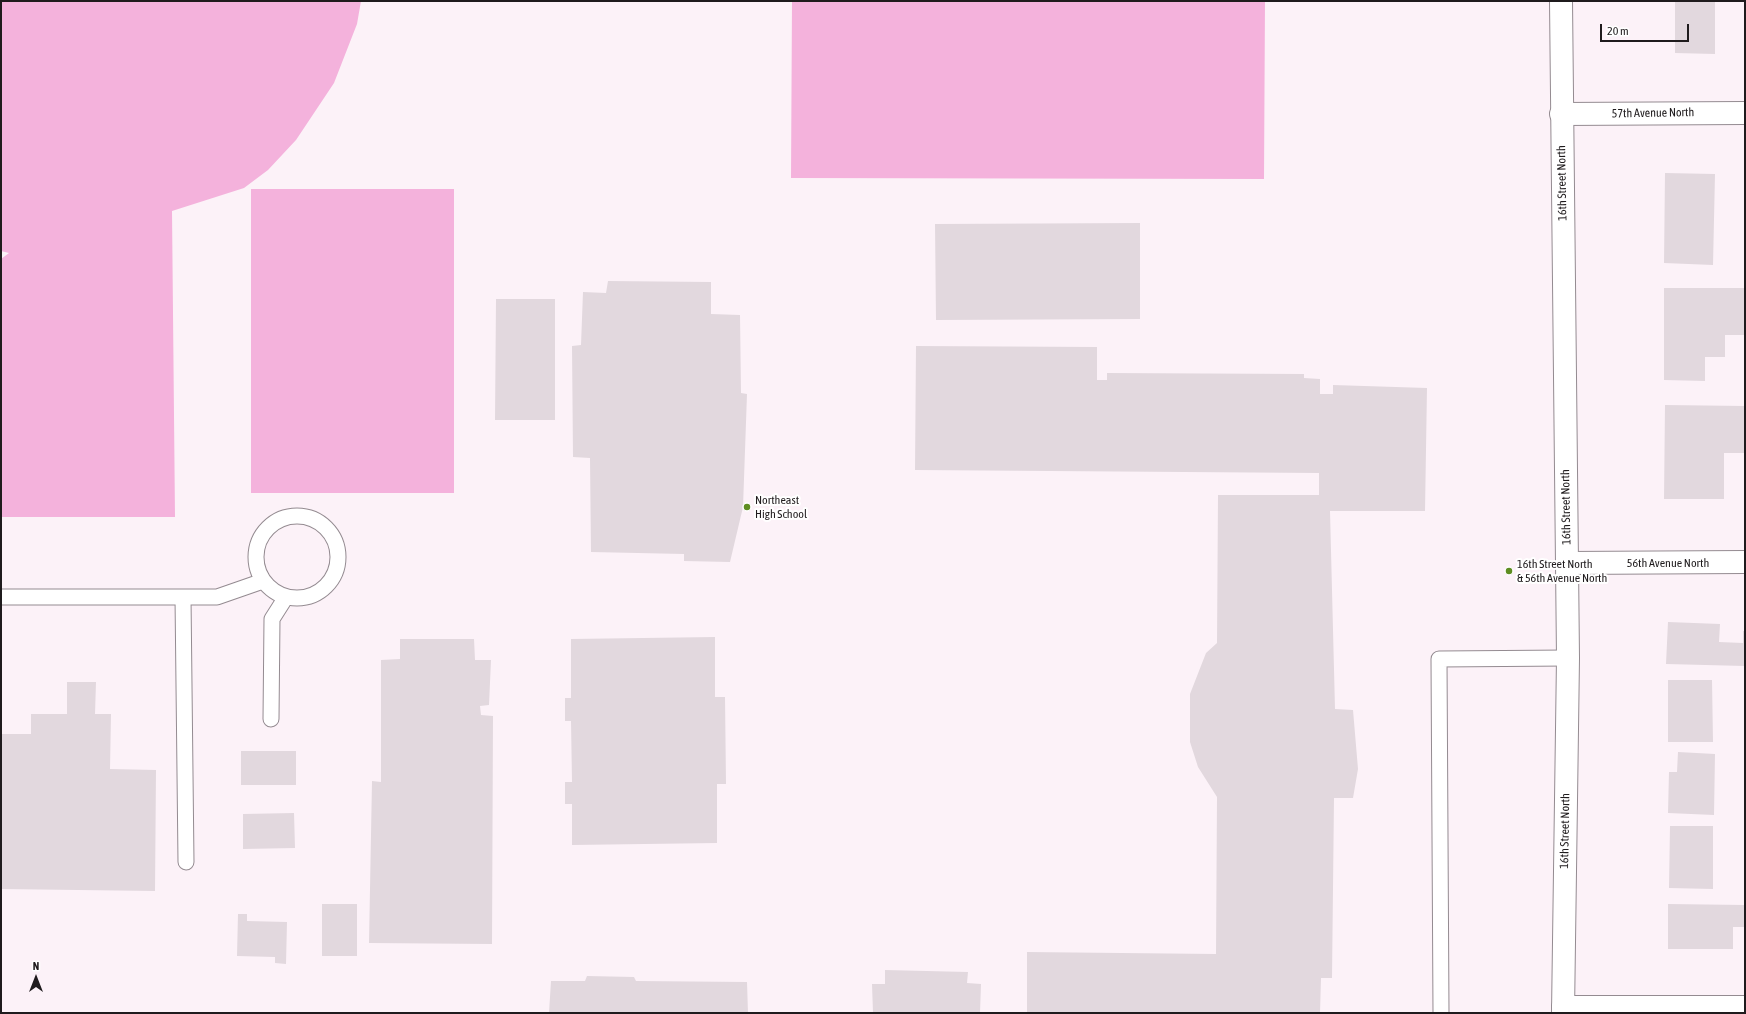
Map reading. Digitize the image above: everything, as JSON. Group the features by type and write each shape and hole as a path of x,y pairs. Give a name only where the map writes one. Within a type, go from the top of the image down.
{"street":[{"name":"16th Street North","path":"1561,1 1561,114 1568,658 1563,1010"},
{"name":"57th Avenue North","path":"1561,114 1745,112"},
{"name":"56th Avenue North","path":"1567,563 1745,562"},
{"path":"1563,1010 1745,1007"}],"lane":[{"path":"289,516 302,516 314,519 325,526 333,537 338,548 338,561 335,574 327,586 315,594 301,598 286,597 273,592 263,581 257,568 255,554 258,540 267,528 277,520 289,516"},
{"path":"1,597 217,597 263,581"},
{"path":"183,597 186,862"},
{"path":"271,719 272,619 286,597"},
{"path":"1441,1013 1439,659 1568,658"}],"shaded area":[{"path":"1,1 361,1 357,24 334,83 296,140 268,170 244,188 172,211 175,517 1,517 1,259 9,253 1,251"},
{"path":"792,1 1265,1 1264,179 791,178"},
{"path":"251,189 454,189 454,493 251,493"}],"building":[{"path":"1675,1 1715,1 1715,54 1675,53"},
{"path":"1665,173 1715,174 1713,265 1664,263"},
{"path":"1140,223 1140,319 936,320 935,224"},
{"path":"608,281 711,282 711,314 740,315 741,393 747,394 743,507 730,562 684,561 684,554 591,552 590,458 573,457 572,346 581,345 583,292 606,293"},
{"path":"1664,288 1745,288 1745,335 1725,335 1725,357 1705,357 1705,381 1664,380"},
{"path":"496,299 555,299 555,420 495,420"},
{"path":"916,346 1097,347 1097,380 1107,380 1107,373 1304,374 1304,378 1320,379 1320,394 1333,394 1333,385 1427,388 1425,511 1330,511 1335,709 1353,710 1358,769 1353,798 1334,798 1332,978 1321,978 1320,1013 1027,1013 1027,952 1216,954 1217,797 1198,767 1190,742 1190,694 1206,653 1217,643 1218,495 1319,495 1319,473 915,470"},
{"path":"1665,405 1745,406 1745,453 1724,453 1724,499 1664,499"},
{"path":"1668,622 1720,624 1719,642 1743,643 1743,631 1745,631 1745,666 1666,664"},
{"path":"715,637 715,697 725,697 726,784 717,784 717,843 572,845 572,804 565,804 565,782 572,782 571,721 565,721 565,698 571,698 571,639"},
{"path":"400,639 474,639 475,660 491,660 489,705 480,706 481,715 493,716 492,944 369,943 372,781 381,782 381,660 400,659"},
{"path":"1668,680 1712,680 1713,742 1668,742"},
{"path":"67,682 96,682 95,714 111,714 110,769 156,770 155,891 1,889 1,734 31,734 31,714 67,714"},
{"path":"241,751 296,751 296,785 241,785"},
{"path":"1678,752 1715,754 1714,815 1668,813 1669,772 1677,772"},
{"path":"294,813 295,848 243,849 243,814"},
{"path":"1670,826 1713,826 1713,889 1669,888"},
{"path":"322,904 357,904 357,956 322,956"},
{"path":"1668,904 1745,905 1745,927 1733,927 1733,949 1668,949"},
{"path":"238,914 247,914 247,921 287,922 286,964 275,963 275,957 237,956"},
{"path":"885,970 968,972 967,983 981,984 980,1013 873,1013 872,984 885,984"},
{"path":"587,976 634,977 636,981 747,982 748,1013 549,1013 551,981 585,981"}],"place":[{"name":"Northeast High School","path":"747,507"},
{"name":"16th Street North & 56th Avenue North","path":"1509,571"}]}
